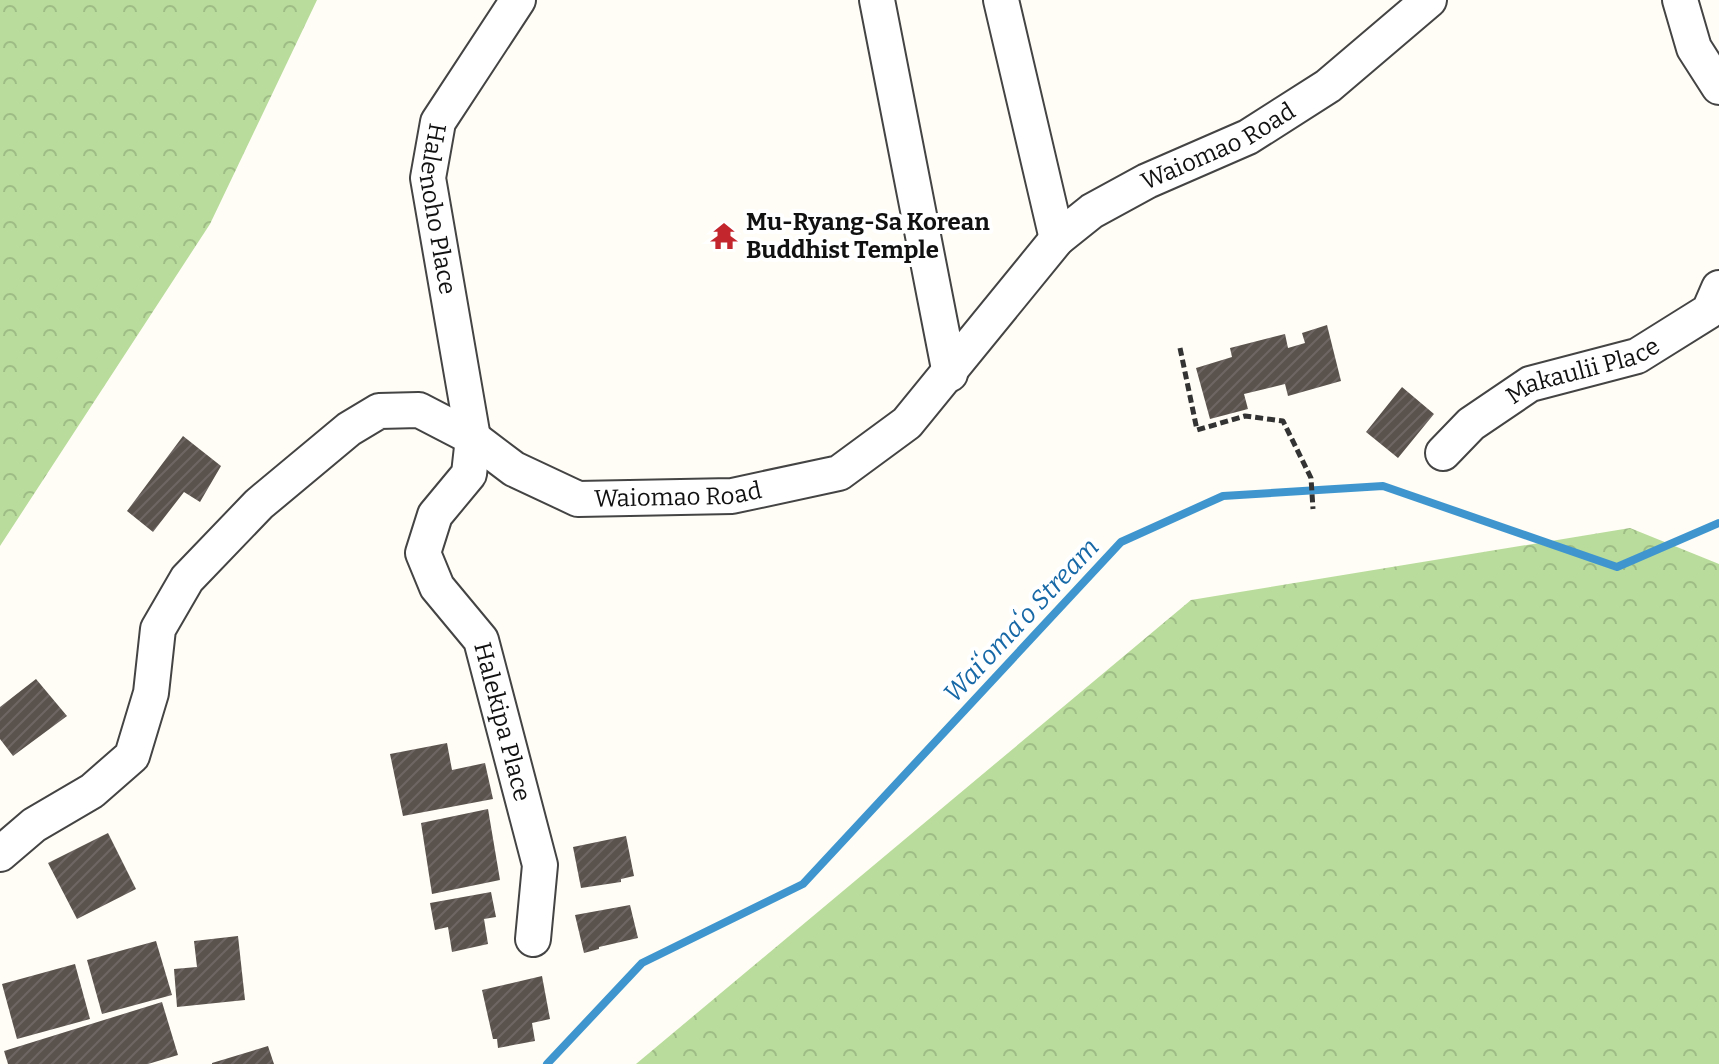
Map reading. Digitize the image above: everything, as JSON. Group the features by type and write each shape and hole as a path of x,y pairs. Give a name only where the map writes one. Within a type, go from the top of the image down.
{"street":[{"name":"Halenoho Place","path":"473,438 428,178 438,122 518,0"},
{"path":"877,0 950,374"},
{"path":"1001,0 1057,239"},
{"name":"Waiomao Road","path":"0,854 34,825 92,791 132,756 151,693 158,629 187,579 259,504 349,429 379,411 419,410 473,438 514,469 578,499 732,496 839,473 907,423 1057,239 1092,211 1147,181 1248,137 1328,86 1429,0"},
{"path":"1680,0 1694,48 1719,87"},
{"name":"Makaulii Place","path":"1443,453 1471,424 1530,384 1637,356 1709,311 1719,288"},
{"name":"Halekipa Place","path":"473,438 469,474 435,515 423,553 437,587 481,640 540,865 533,939"}],"path":[{"path":"1180,348 1197,430 1245,416 1283,421 1311,478 1313,509"}],"green space":[{"path":"0,0 317,0 210,224 0,546"},
{"path":"1630,528 1719,564 1719,1064 636,1064 1191,600"}],"building":[{"path":"1327,325 1341,381 1288,396 1285,384 1244,394 1248,409 1210,419 1196,368 1232,357 1230,348 1285,334 1288,348 1305,343 1302,333"},
{"path":"1402,387 1434,414 1398,458 1366,432"},
{"path":"183,436 221,466 200,502 184,492 153,532 127,511"},
{"path":"36,679 67,716 13,756 0,739 0,707"},
{"path":"447,743 452,770 485,763 493,799 403,816 390,754"},
{"path":"488,809 500,880 432,894 421,823"},
{"path":"108,833 136,889 77,919 48,863"},
{"path":"626,836 634,876 621,879 621,882 581,888 573,847"},
{"path":"491,892 496,917 484,919 488,944 452,952 448,927 435,930 430,903"},
{"path":"630,905 638,938 584,953 575,915"},
{"path":"238,936 245,1000 177,1007 174,969 197,967 194,941"},
{"path":"156,941 172,995 102,1014 87,960"},
{"path":"75,964 90,1019 17,1039 2,984"},
{"path":"542,976 550,1019 532,1023 535,1041 498,1048 497,1039 493,1039 482,990"},
{"path":"162,1002 178,1055 148,1064 8,1064 4,1051"},
{"path":"268,1046 274,1064 212,1064 212,1063"}],"waterway":[{"name":"Waiʻomaʻo Stream","path":"547,1064 642,963 803,884 1121,542 1223,496 1383,486 1617,567 1719,523"}],"place":[{"name":"Mu-Ryang-Sa Korean Buddhist Temple","path":"724,236"}]}
